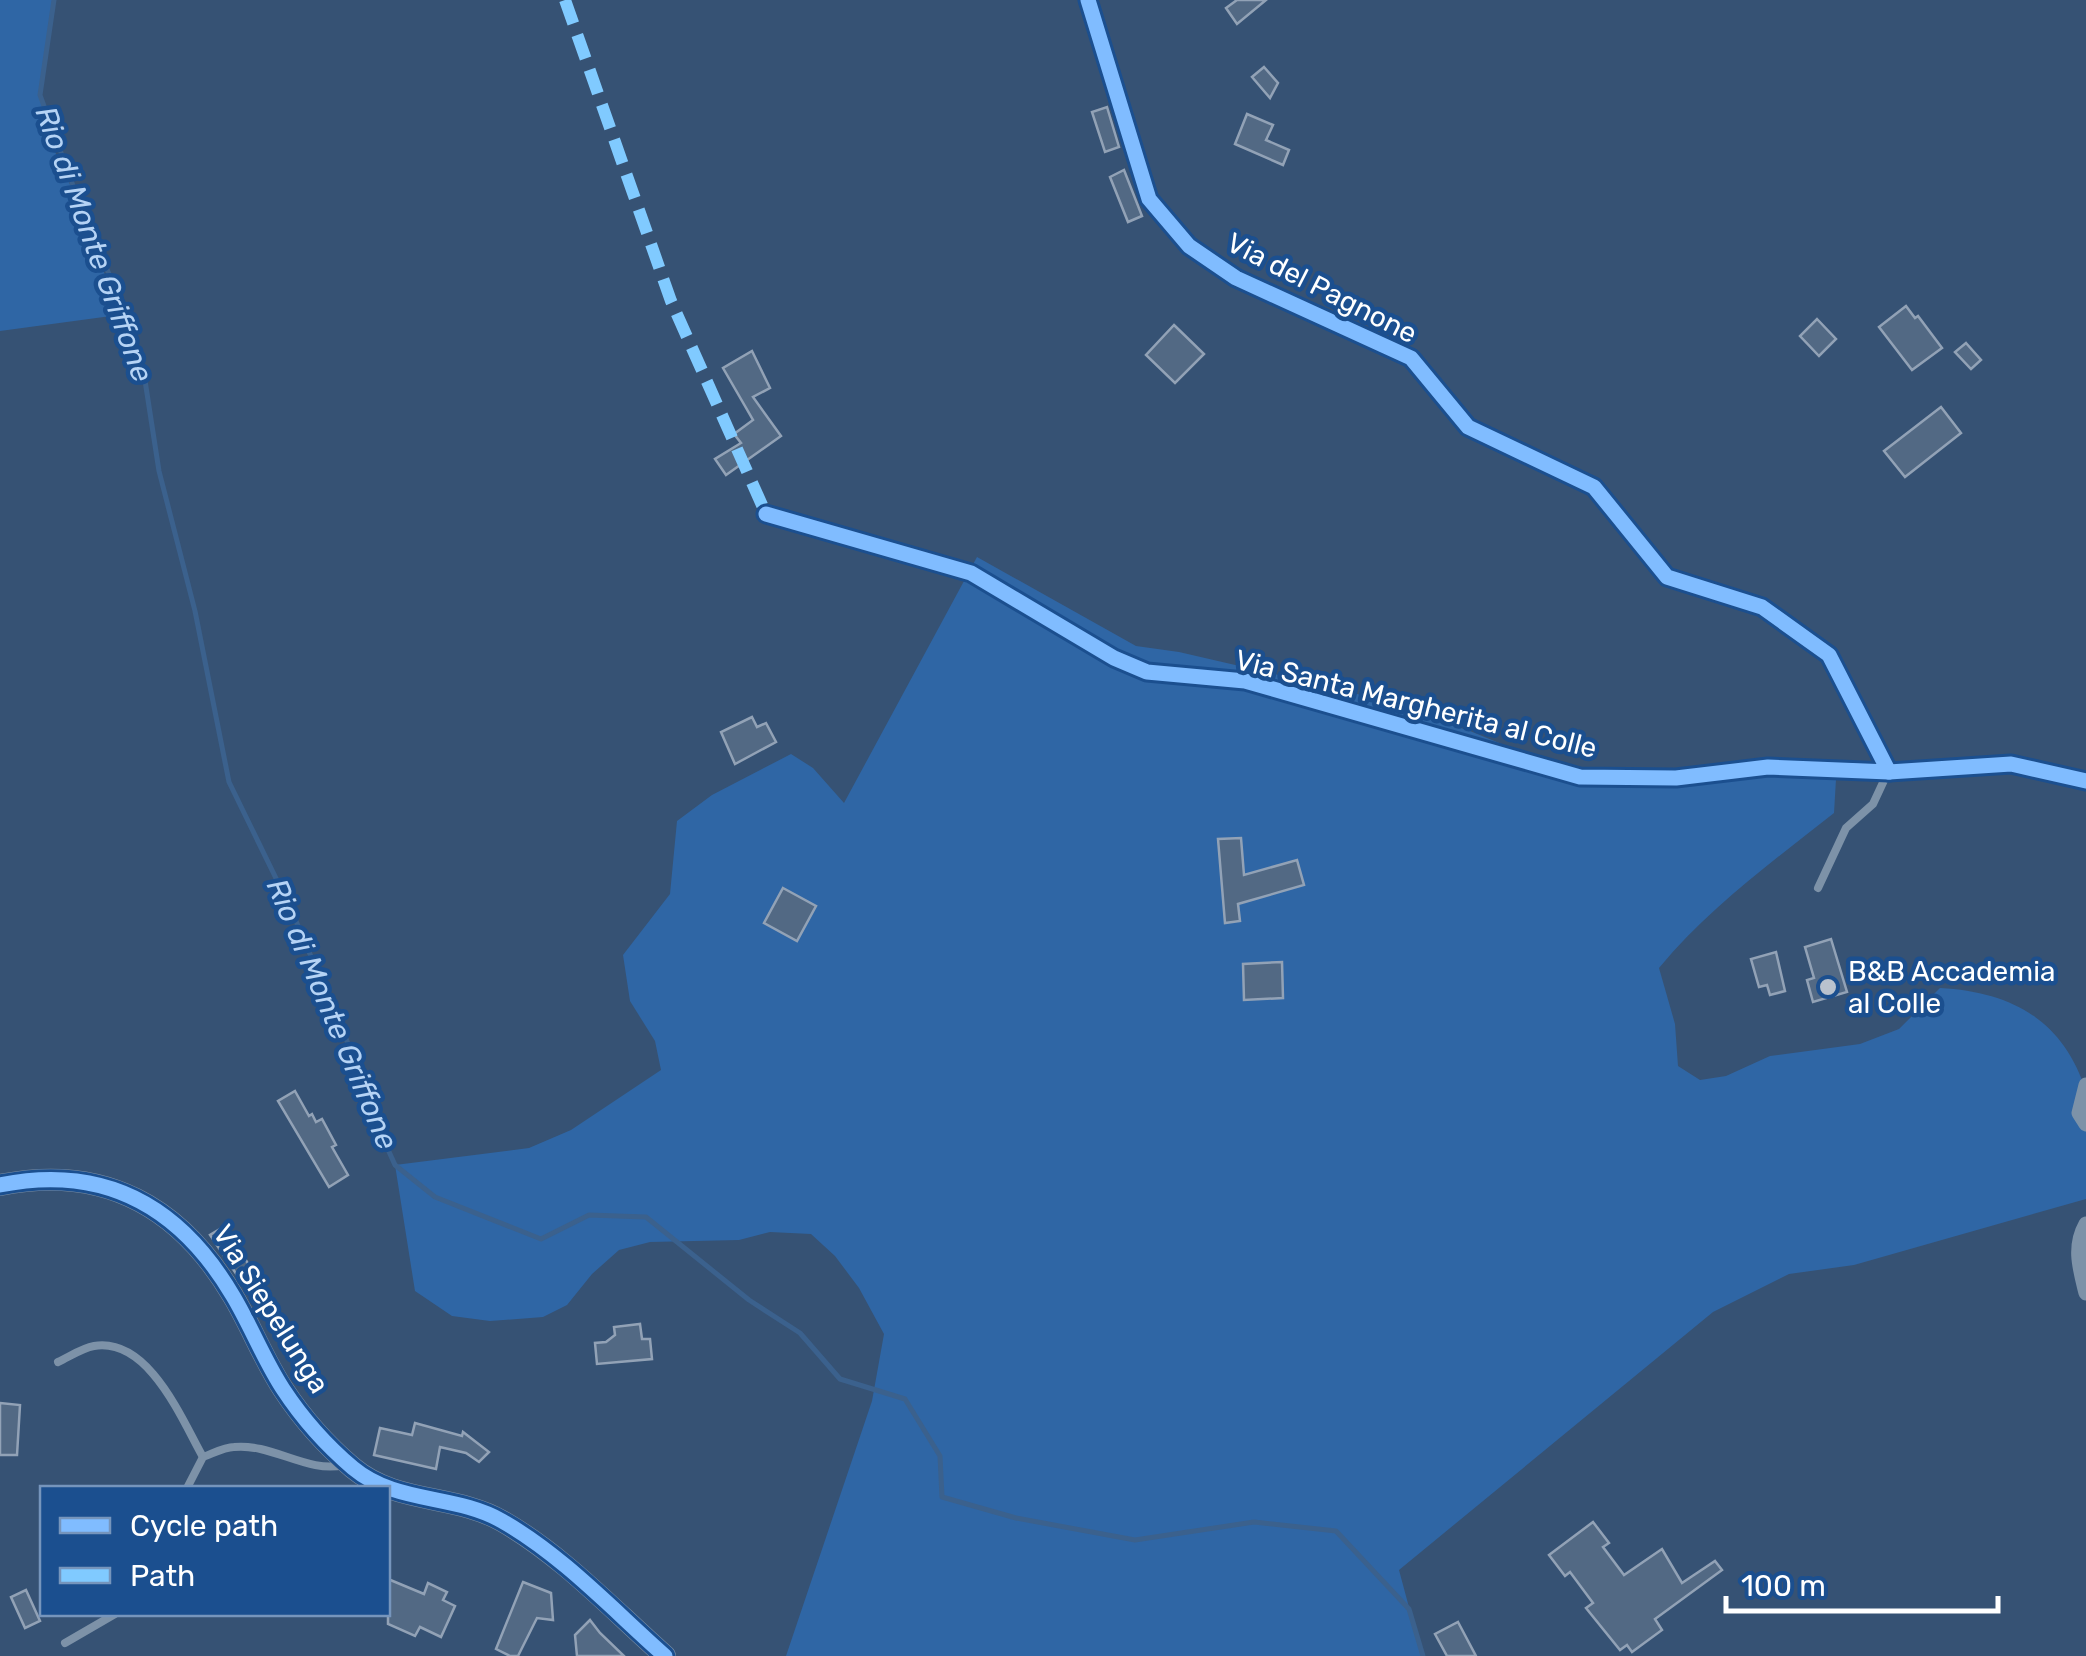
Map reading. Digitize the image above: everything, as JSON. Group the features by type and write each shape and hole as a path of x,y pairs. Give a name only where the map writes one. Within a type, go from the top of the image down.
{"street":[{"name":"Via del Pagnone","path":"1088,0 1149,199 1189,246 1236,278 1411,358 1468,427 1594,486 1668,577 1762,607 1829,655 1889,772"},
{"name":"Via Santa Margherita al Colle","path":"766,514 972,573 1114,658 1146,672 1245,680 1580,777 1676,778 1768,767 1889,772 2011,764 2086,781"},
{"path":"2086,1085 2079,1112 2086,1124"},
{"name":"Via Siepelunga","path":"0,1185 73,1179 106,1186 144,1202 179,1226 204,1251 234,1296 281,1387 326,1443 380,1486"},
{"path":"2086,1224 2078,1259 2086,1292"},
{"name":"Via Siepelunga","path":"390,1489 471,1508 501,1520 594,1592 664,1656"}],"lane":[{"path":"1818,888 1846,828 1873,804 1889,772"},
{"path":"58,1362 94,1346 120,1349 146,1365 160,1382 203,1458"},
{"path":"188,1486 203,1458 232,1446 264,1449 331,1468 349,1464"},
{"path":"65,1643 112,1616"}],"shaded area":[{"path":"0,0 54,0 40,95 51,143 83,213 105,275 126,314 0,331"},
{"path":"977,557 1136,646 1179,652 1348,691 1470,731 1582,777 1776,769 1837,762 1834,813 1720,905 1659,968 1675,1024 1678,1066 1700,1080 1726,1076 1770,1056 1860,1044 1899,1029 1940,988 1990,996 2031,1014 2049,1028 2076,1066 2086,1091 2086,1199 1854,1265 1789,1274 1713,1312 1399,1570 1422,1656 786,1656 872,1401 884,1334 859,1288 835,1256 811,1234 770,1232 739,1240 650,1242 619,1250 592,1274 567,1305 543,1317 490,1321 452,1316 415,1291 395,1165 529,1148 571,1130 661,1070 655,1041 630,1001 623,955 670,894 677,821 712,795 791,754 813,768 844,803"}],"building":[{"path":"1237,0 1266,0 1237,24 1226,8"},
{"path":"1264,67 1278,83 1270,98 1252,77"},
{"path":"1107,107 1119,147 1105,152 1092,112"},
{"path":"1247,114 1273,125 1266,140 1289,150 1283,165 1235,144"},
{"path":"1124,170 1142,216 1128,222 1110,177"},
{"path":"1906,306 1942,348 1912,370 1879,327"},
{"path":"1817,319 1836,339 1819,356 1800,336"},
{"path":"1174,325 1204,354 1175,383 1146,355"},
{"path":"1966,343 1981,360 1971,369 1955,352"},
{"path":"752,351 770,388 753,397 781,436 726,475 715,459 741,443 734,434 753,420 723,368"},
{"path":"1941,407 1961,433 1905,477 1884,451"},
{"path":"752,717 757,727 766,723 776,742 735,764 721,732"},
{"path":"1241,838 1244,875 1297,860 1304,885 1238,904 1240,921 1225,923 1218,839"},
{"path":"783,888 816,906 797,941 764,923"},
{"path":"1831,939 1847,992 1813,1002 1807,980 1814,978 1805,947"},
{"path":"1776,952 1785,991 1770,995 1767,985 1759,987 1751,959"},
{"path":"1282,962 1283,998 1244,1000 1243,964"},
{"path":"295,1091 309,1116 312,1114 316,1122 322,1119 348,1175 329,1187 278,1101"},
{"path":"225,1226 252,1270 239,1278 210,1235"},
{"path":"640,1324 642,1339 650,1339 652,1359 597,1364 595,1343 606,1342 615,1335 614,1327"},
{"path":"0,1403 20,1405 17,1455 0,1455"},
{"path":"415,1423 462,1436 463,1432 489,1452 479,1462 466,1453 440,1447 436,1469 374,1455 380,1428 412,1435"},
{"path":"1593,1522 1609,1543 1603,1547 1624,1575 1662,1549 1682,1583 1715,1561 1722,1570 1655,1619 1662,1630 1632,1652 1627,1645 1620,1650 1586,1608 1593,1603 1570,1572 1565,1576 1549,1555"},
{"path":"390,1580 424,1594 428,1583 447,1592 443,1600 455,1606 441,1637 420,1627 415,1636 388,1624"},
{"path":"523,1582 551,1593 553,1620 537,1618 518,1656 510,1656 496,1649"},
{"path":"26,1590 40,1621 25,1628 11,1597"},
{"path":"590,1620 624,1656 577,1656 575,1635"},
{"path":"1458,1622 1476,1656 1447,1656 1435,1634"}],"waterway":[{"name":"Rio di Monte Griffone","path":"54,0 40,95 83,213 126,314 144,374 159,471 195,611 229,782 290,907 395,1165 435,1197 541,1239 589,1215 646,1217 749,1300 800,1333 840,1379 905,1399 940,1456 942,1497 1016,1518 1135,1540 1254,1522 1336,1531 1409,1609 1423,1656"}],"marked path":[{"path":"565,0 671,301 766,514"}],"cycle path":[{"path":"1088,0 1149,199 1189,246 1236,278 1411,358 1468,427 1594,487 1667,577 1762,607 1829,655 1889,772"},
{"path":"766,514 971,573 1114,658 1147,672 1245,681 1580,777 1676,778 1768,767 1889,772 2011,764 2086,781"},
{"path":"0,1185 38,1180 105,1187 136,1199 163,1216 212,1265 290,1400 315,1431 353,1468 384,1486"},
{"path":"390,1489 465,1506 502,1521 566,1567 665,1656"}],"place":[{"name":"B&B Accademia al Colle","path":"1828,987"}]}
